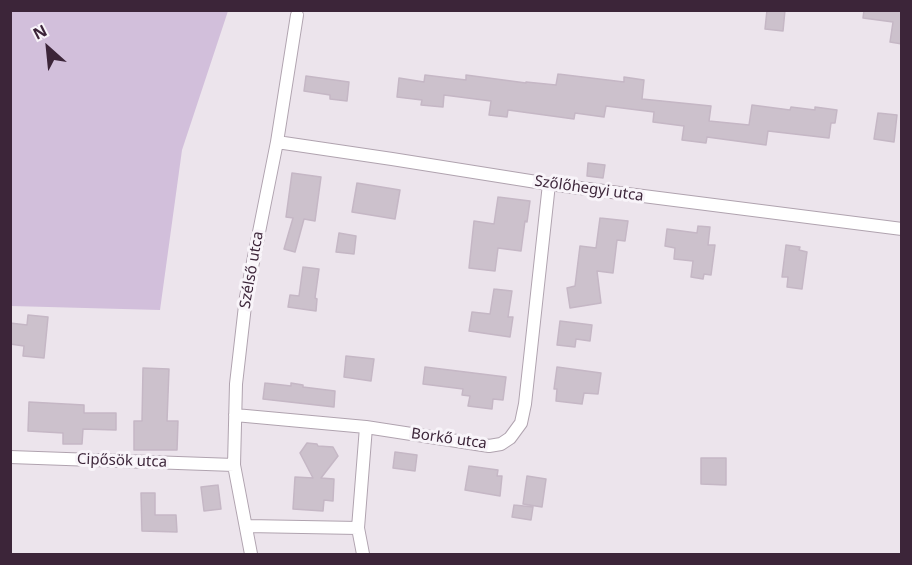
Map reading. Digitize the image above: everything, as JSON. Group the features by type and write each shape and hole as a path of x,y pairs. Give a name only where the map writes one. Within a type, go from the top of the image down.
{"street":[{"name":"Szélső utca","path":"251,555 234,465 236,384 246,297 277,142 297,15"},
{"name":"Szőlőhegyi utca","path":"277,142 549,184 902,229"},
{"name":"Borkő utca","path":"235,415 366,427 489,446 501,444 510,438 521,423 525,405 549,184"},
{"path":"363,555 358,528 366,427"},
{"name":"Cipősök utca","path":"10,457 234,465"},
{"path":"247,526 358,528"}],"shaded area":[{"path":"11,10 228,11 182,150 160,310 11,306"}],"building":[{"path":"767,10 785,10 783,31 765,29"},
{"path":"864,10 902,10 902,44 890,42 893,22 863,18"},
{"path":"558,74 624,82 624,77 644,80 642,99 711,106 709,121 749,125 752,105 790,110 791,107 815,110 815,107 837,110 835,123 831,123 829,138 768,131 766,145 707,137 706,143 682,140 684,126 653,122 654,112 606,106 604,117 575,113 574,119 508,110 507,117 489,115 491,101 444,95 443,107 421,105 422,100 397,97 399,78 424,82 425,75 466,80 466,75 556,85"},
{"path":"306,76 349,82 347,101 330,99 330,95 304,91"},
{"path":"878,113 897,115 894,142 874,139"},
{"path":"588,163 605,165 603,178 587,176"},
{"path":"292,173 321,177 315,221 304,219 295,252 284,249 293,218 286,217"},
{"path":"357,183 400,190 395,219 352,212"},
{"path":"498,197 530,201 521,251 498,248 495,271 469,268 474,221 494,224"},
{"path":"600,218 628,221 625,241 617,240 613,273 597,271 601,303 570,308 567,288 575,286 580,246 596,248"},
{"path":"698,226 710,227 708,245 715,245 711,275 704,274 703,279 691,277 693,261 674,259 675,248 665,246 667,229 697,233"},
{"path":"339,233 356,236 354,254 336,252"},
{"path":"786,245 800,247 799,250 807,252 802,289 787,287 788,277 782,277"},
{"path":"303,267 319,269 315,298 317,299 316,311 288,307 290,295 299,296"},
{"path":"494,289 512,291 508,317 513,317 510,337 469,331 472,312 490,314"},
{"path":"28,315 48,317 44,358 23,356 24,346 10,344 10,323 27,325"},
{"path":"560,321 592,325 590,341 576,339 575,347 557,345"},
{"path":"346,356 374,359 371,381 344,377"},
{"path":"425,367 506,377 503,400 493,399 492,409 468,406 470,396 462,395 463,389 423,384"},
{"path":"557,367 601,373 598,394 584,393 582,404 556,401 557,389 554,389"},
{"path":"143,368 169,369 167,421 178,421 177,450 134,450 134,421 142,421"},
{"path":"265,383 291,386 291,383 335,391 334,407 263,399"},
{"path":"29,402 84,405 84,413 116,413 116,430 83,429 82,444 63,444 63,433 28,431"},
{"path":"307,443 333,447 338,456 321,478 334,479 333,501 324,500 323,511 293,509 295,477 313,478 300,453"},
{"path":"395,452 417,455 415,471 393,468"},
{"path":"701,458 726,458 726,485 701,484"},
{"path":"469,466 498,470 497,476 502,476 500,496 465,490"},
{"path":"527,476 546,479 542,507 523,504"},
{"path":"218,485 221,509 204,511 201,487"},
{"path":"141,493 155,493 155,515 176,515 177,532 142,531"},
{"path":"514,505 533,507 531,520 512,517"}]}
